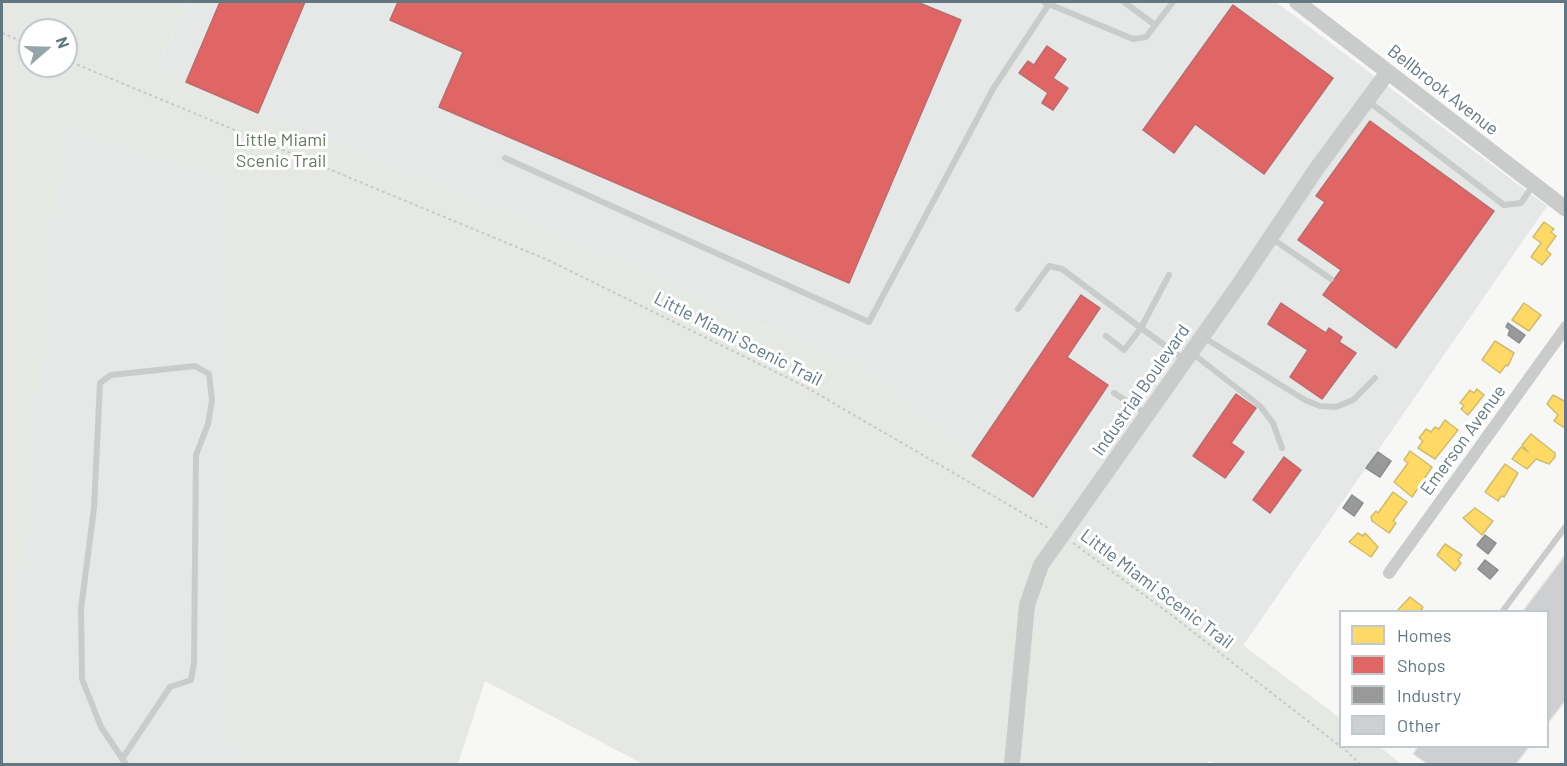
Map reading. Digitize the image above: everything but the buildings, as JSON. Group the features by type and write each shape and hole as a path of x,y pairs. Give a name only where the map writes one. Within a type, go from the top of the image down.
{"street":[{"name":"Bellbrook Avenue","path":"1297,2 1565,209"},
{"name":"Industrial Boulevard","path":"1012,765 1027,605 1041,566 1388,72"},
{"name":"Emerson Avenue","path":"1389,573 1566,327"}],"lane":[{"path":"1124,2 1155,25"},
{"path":"505,158 869,322 993,89 1047,3 1133,39 1146,37 1173,2"},
{"path":"1367,100 1504,205 1521,203 1534,184"},
{"path":"1271,237 1331,279"},
{"path":"1018,309 1049,266 1062,269 1141,328 1188,356 1260,406 1273,423 1282,448"},
{"path":"1106,336 1124,350 1141,328 1169,275"},
{"path":"1202,336 1305,400 1320,406 1336,407 1353,400 1375,378"},
{"path":"195,366 209,374 212,400 208,424 196,455 191,680 170,687 124,762 101,727 82,679 81,609 94,508 100,383 111,375 195,366"},
{"path":"1114,393 1147,414"},
{"path":"1503,610 1566,526"}],"path":[{"path":"2,33 18,40"},
{"name":"Little Miami Scenic Trail","path":"78,65 548,260 804,386 1062,536 1170,614 1339,744"},
{"name":"Little Miami Scenic Trail","path":"1343,748 1360,765"}],"shaded area":[{"path":"188,2 1276,2 1547,206 1242,647 972,456 860,366 153,76"},
{"path":"2,56 18,63 18,78 51,78 267,174 320,764 2,764"}],"green space":[{"path":"2,2 188,2 156,69 584,246 745,319 860,366 972,456 1239,642 1339,717 1339,748 1381,748 1401,764 1218,764 1209,761 1207,764 643,764 485,681 458,764 261,764 218,735 221,177 62,127 4,764 2,764"}]}
